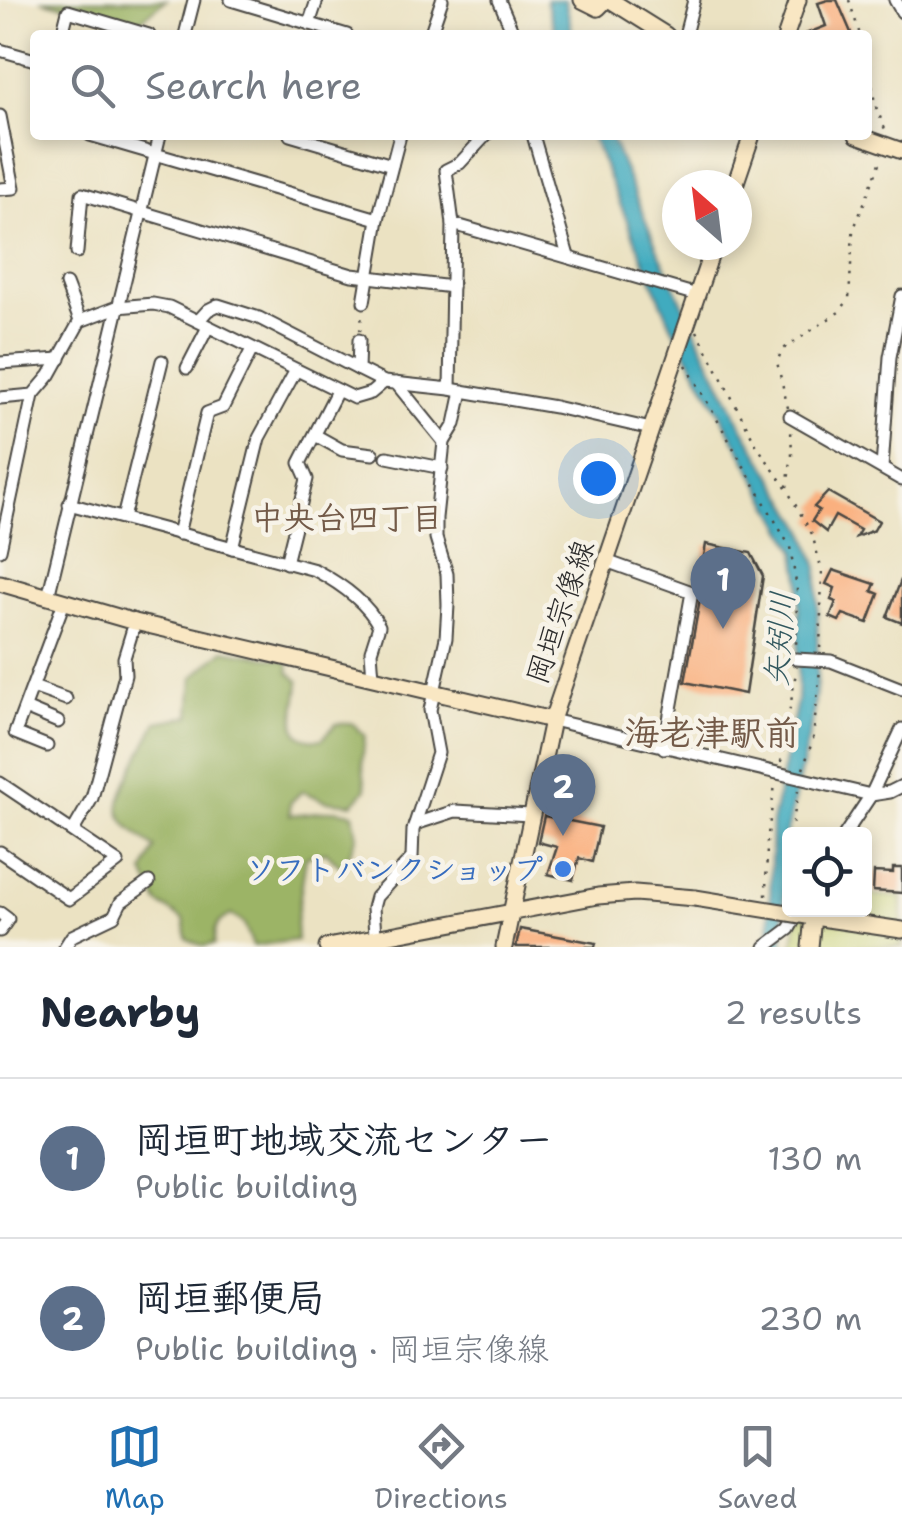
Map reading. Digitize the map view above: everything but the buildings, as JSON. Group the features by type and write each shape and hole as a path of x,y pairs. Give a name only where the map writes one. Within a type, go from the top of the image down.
{"main road":[{"path":"582,0 598,8 608,0 658,30"},
{"path":"788,30 798,0"},
{"path":"739,170 750,140"},
{"path":"869,140 902,151"},
{"name":"岡垣宗像線","path":"504,947 552,720 709,260"},
{"path":"0,583 135,622 552,720"},
{"path":"327,947 399,940 511,911 598,896 695,898 782,909"},
{"path":"803,917 810,947"},
{"path":"830,917 901,930 902,947"}],"street":[{"path":"185,30 194,0"},
{"path":"230,0 330,30"},
{"path":"308,24 317,0"},
{"path":"499,0 512,30"},
{"path":"686,30 694,0"},
{"path":"895,0 902,12"},
{"path":"431,30 438,1"},
{"path":"63,30 68,11 132,30"},
{"path":"0,50 30,59"},
{"path":"0,116 14,188 0,190"},
{"path":"107,140 378,219"},
{"path":"47,746 14,733 34,687 56,600 69,504 159,140"},
{"path":"307,140 392,165"},
{"path":"364,302 378,219 399,140"},
{"path":"375,943 376,897 412,858 415,824 438,753 430,710 448,617 447,574 436,538 444,442 455,424 456,390 453,224 446,170 481,140"},
{"path":"534,140 568,256"},
{"path":"77,252 82,194 367,277 452,286"},
{"path":"453,224 697,296"},
{"path":"66,284 80,322"},
{"path":"882,468 890,358 902,296"},
{"path":"187,368 208,310 218,305 259,318 390,382 555,407 651,429"},
{"path":"0,550 34,395 80,322 118,307 169,307 337,391 358,397 390,382"},
{"path":"358,368 359,340"},
{"path":"178,534 207,413 224,407 252,349"},
{"path":"0,363 60,359"},
{"path":"123,518 162,361"},
{"path":"232,548 260,438 296,370"},
{"path":"390,382 444,442"},
{"path":"286,563 307,479 300,463 337,391"},
{"path":"0,398 34,395"},
{"path":"790,416 902,480"},
{"path":"315,435 342,450 442,468"},
{"path":"69,504 314,570 330,578 376,620 372,678"},
{"path":"606,561 692,592 664,748"},
{"path":"73,831 92,798 135,622"},
{"path":"796,659 820,659 902,689"},
{"path":"34,687 66,699"},
{"path":"25,708 58,722"},
{"path":"552,720 870,795 896,789 902,799"},
{"path":"849,827 902,729"},
{"path":"0,783 118,862 69,899 0,852"},
{"path":"415,824 455,811 531,815"},
{"path":"66,947 72,936 114,916 121,902 149,882"},
{"path":"0,914 8,919 0,931"},
{"path":"766,947 798,917"}],"path":[{"path":"849,0 858,30"},
{"path":"786,488 792,455 790,416 777,362 782,350 839,312 850,300 854,231 880,169 888,138 872,86"},
{"path":"359,340 364,302"},
{"path":"689,316 757,446 812,534 822,571 813,738 800,780 792,827"},
{"path":"678,349 790,546 797,588 794,697 766,842 766,897"}],"green space":[{"path":"41,0 166,0 135,24"},
{"path":"224,650 288,661 289,672 299,681 295,722 301,736 322,739 336,724 352,723 365,735 362,762 366,789 353,804 326,801 302,791 290,803 290,815 335,810 353,813 357,836 343,869 326,852 306,857 297,940 253,946 244,923 231,915 217,926 214,944 203,946 187,939 184,920 158,903 144,872 155,848 120,813 127,782 157,722 190,716 193,677"},
{"path":"872,895 902,897 902,947 793,947 797,917 872,917"}],"water":[{"path":"546,0 565,0 572,30 555,30"},
{"path":"593,140 612,140 705,351 744,430 804,528 818,568 813,717 788,827 782,827 783,947 769,947 772,823 797,701 800,578 796,551 671,325"}],"place":[{"name":"岡垣町地域交流センター","path":"723,629"},
{"name":"岡垣郵便局","path":"563,836"},
{"name":"ソフトバンクショップ","path":"563,869"}],"district":[{"name":"中央台四丁目","path":"347,517"},
{"name":"海老津駅前","path":"712,732"}],"water label":[{"name":"矢矧川","path":"779,639"}]}
